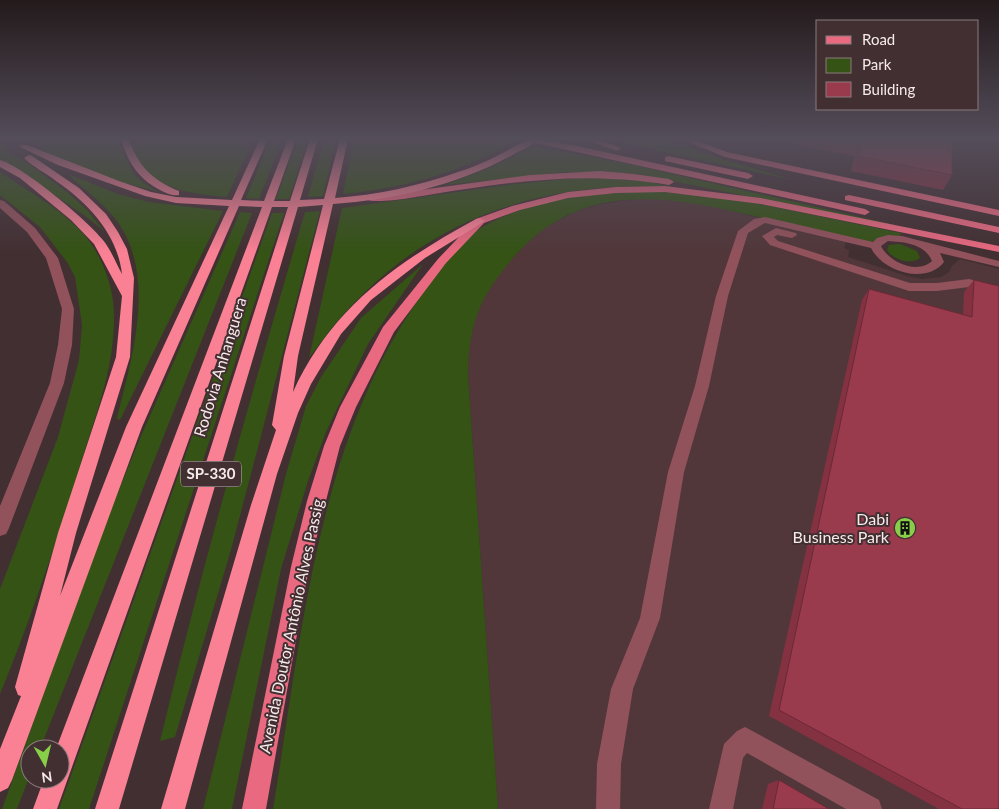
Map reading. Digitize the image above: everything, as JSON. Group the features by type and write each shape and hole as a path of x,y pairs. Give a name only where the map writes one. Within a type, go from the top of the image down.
{"highway":[{"path":"24,177 75,218 99,242 128,296"},
{"path":"3,773 67,533 123,358 128,296 127,269 113,230 102,215 71,185 58,177"},
{"path":"100,177 122,186 169,199 286,205 368,198 449,177"},
{"path":"146,177 152,182 175,192 206,202"},
{"path":"3,773 134,427 247,177"},
{"name":"Rodovia Anhanguera","path":"70,742 278,177"},
{"name":"Rodovia Anhanguera","path":"107,809 302,177"},
{"path":"173,809 277,446 291,356 335,177"},
{"path":"277,446 315,362 337,330 363,301 391,276 432,247 480,222"},
{"path":"45,809 52,789"}],"main road":[{"path":"368,198 391,197 541,177"},
{"path":"633,177 649,178 761,200 999,249"},
{"path":"706,177 824,202 999,244"},
{"path":"751,177 999,230"},
{"path":"797,177 933,211 999,230"},
{"path":"831,177 999,213"},
{"path":"480,222 510,210 547,199 600,191 675,189 761,200"},
{"name":"Avenida Doutor Antônio Alves Passig","path":"254,809 300,567 332,446 351,400 388,330 442,260 480,222"}],"street":[{"path":"0,203 31,230 52,258 68,309 65,345 57,383 0,528"},
{"path":"608,809 609,764 622,689 650,618 676,472 702,386 722,296 744,231 758,221 765,220 876,249 890,262 910,269 929,269 938,262 937,257 925,247"},
{"path":"876,249 776,231 767,236 774,243 909,287 937,287 969,283 999,290"},
{"path":"876,249 881,240 897,238 925,247 999,264"},
{"path":"721,809 732,752 745,739 870,809"}],"shaded area":[{"path":"635,199 697,203 847,238 844,248 849,250 848,257 922,279 941,277 949,272 952,266 960,259 999,269 999,809 498,809 468,375 469,346 474,319 498,275 528,240 542,229 577,211 598,205"}],"green space":[{"path":"0,177 7,177 55,209 80,231 91,243 108,278 112,293 114,315 108,373 98,410 43,581 0,694 0,589 58,437 79,360 82,325 75,277 67,262 40,227 0,195"},
{"path":"28,177 46,177 87,210 104,231"},
{"path":"71,177 118,194 149,202 223,211 120,420 117,418 129,368 138,315 138,288 135,262 127,238 113,216"},
{"path":"107,177 137,177 142,182 160,192"},
{"path":"152,177 236,177 227,197 179,190"},
{"path":"255,177 268,177 259,199 246,198"},
{"path":"284,177 296,177 289,199 276,199"},
{"path":"314,177 327,177 323,196 308,197"},
{"path":"346,177 433,177 388,188 343,194"},
{"path":"466,177 522,177 445,185"},
{"path":"586,177 645,181 673,187 625,187 579,191 534,199 492,212 451,230 413,253 376,282 338,321 309,358 342,208 516,184"},
{"path":"651,177 685,177 912,229"},
{"path":"661,191 750,202 901,233 899,237 881,237 869,243 754,216 688,203 625,200 595,205 566,216 538,234 512,259 491,286 478,312 469,357 468,375 498,809 273,809 306,604 320,535 339,468 362,403 392,341 430,284 462,242 476,231 497,219 542,203 589,195"},
{"path":"320,211 231,550 175,737 160,741 193,608 229,476 305,212"},
{"path":"240,212 252,213 44,739 27,739 104,527 138,443"},
{"path":"272,213 284,213 89,809 59,809 66,789 70,789 70,778"},
{"path":"900,244 917,251 920,258 912,261 902,260 890,254 887,250 889,245"},
{"path":"423,264 368,344 326,432 308,481 281,569 232,809 203,809 286,474 306,406 321,377 361,318"},
{"path":"20,759 20,789 25,789 17,809 2,809"}],"building":[{"name":"Dabi Business Park","path":"974,280 999,286 999,809 962,809 779,710 869,289 972,317"},
{"path":"779,780 829,809 773,809"}],"place":[{"name":"Dabi Business Park","path":"905,528"}]}
